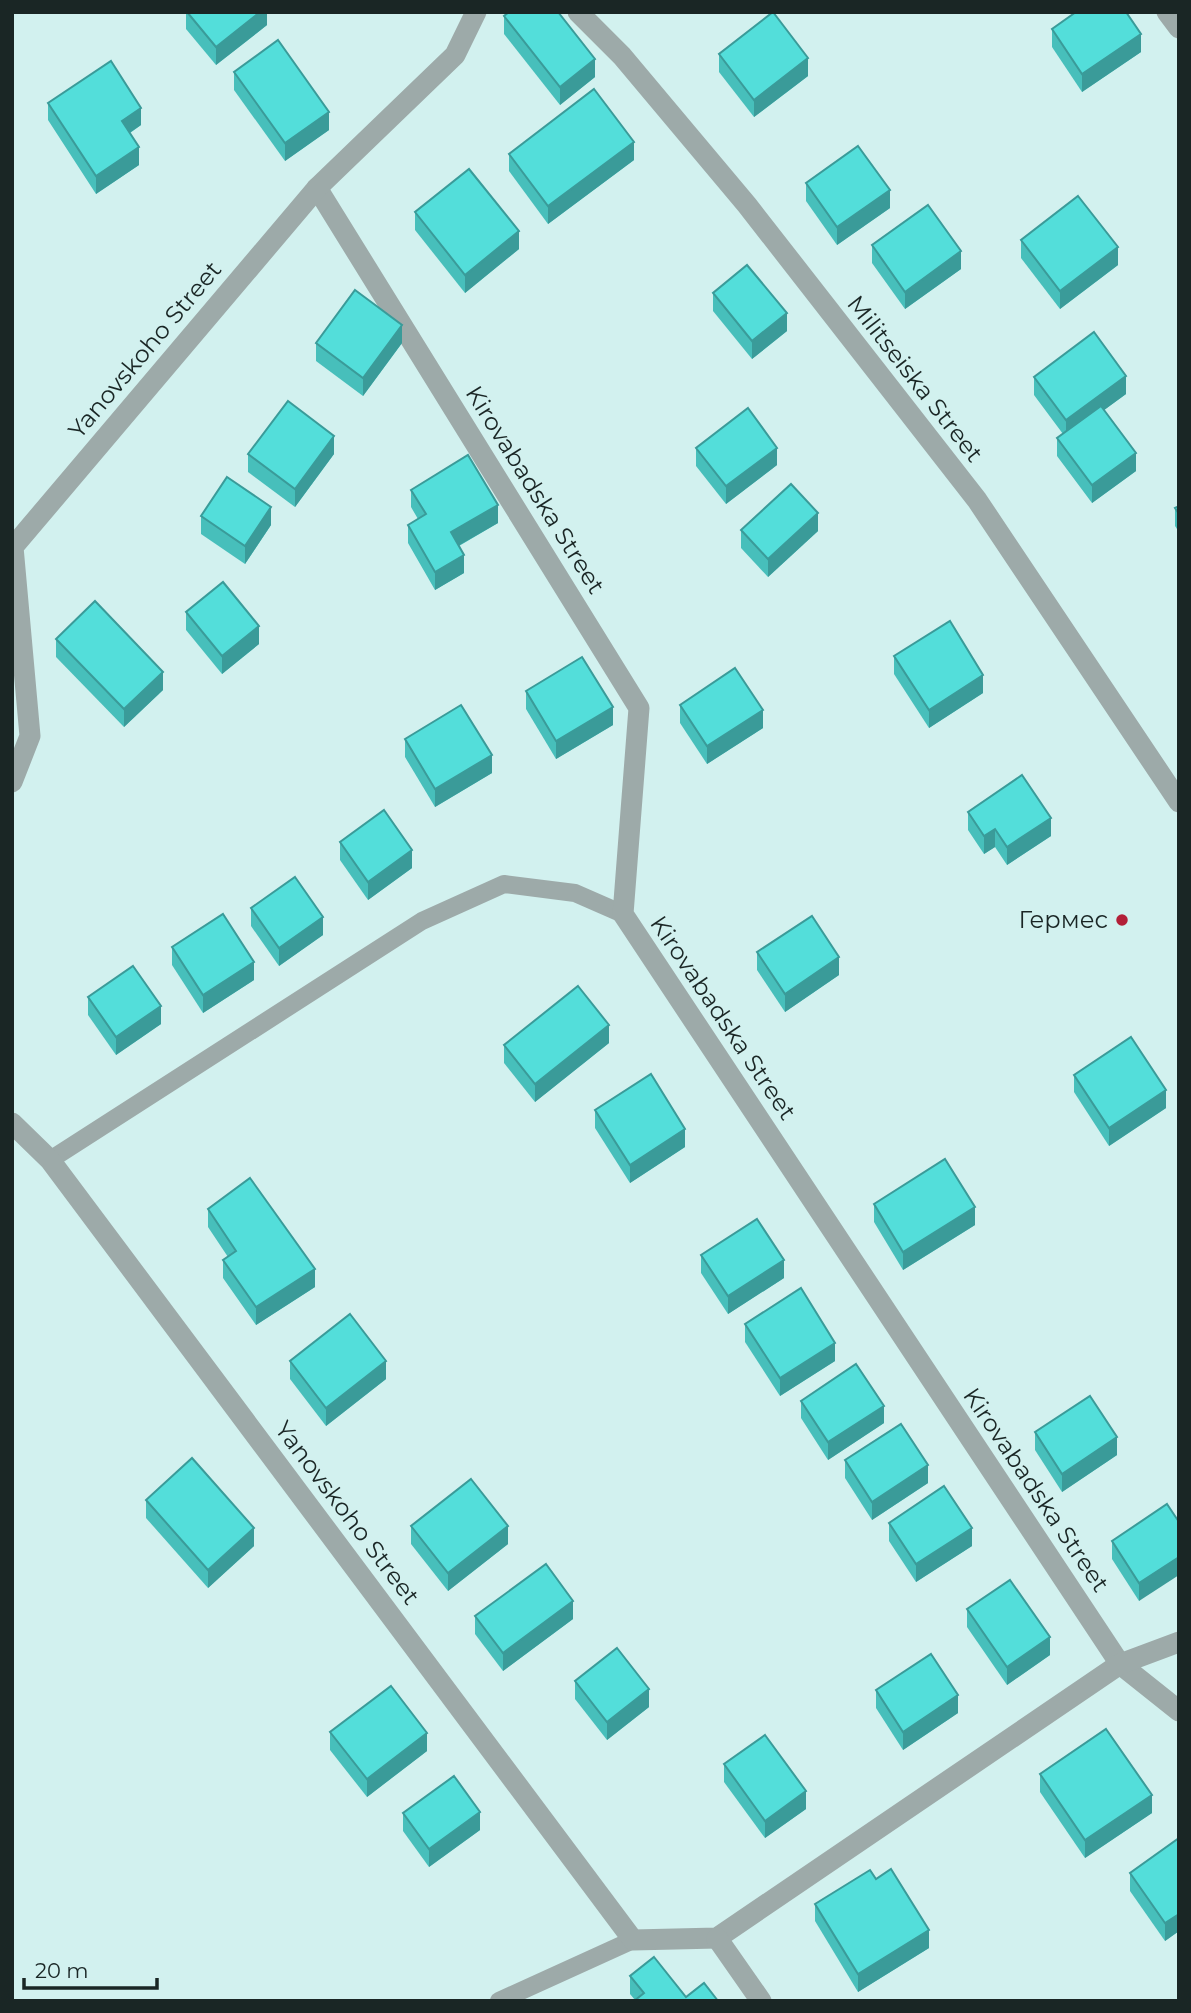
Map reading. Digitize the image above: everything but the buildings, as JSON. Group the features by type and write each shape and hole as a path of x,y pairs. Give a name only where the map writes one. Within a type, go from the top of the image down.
{"street":[{"name":"Yanovskoho Street","path":"12,782 30,736 13,547 317,188 454,55 476,12"},
{"name":"Militseiska Street","path":"578,12 622,56 747,205 977,500 1179,802"},
{"path":"1167,12 1179,28"},
{"name":"Kirovabadska Street","path":"317,188 639,708 622,914 1120,1664 1179,1711"},
{"name":"Yanovskoho Street","path":"12,1123 50,1160 633,1940"},
{"path":"633,1940 717,1938 1120,1664 1179,1642"},
{"path":"717,1938 761,2001"}],"lane":[{"path":"50,1160 422,921 504,884 575,893 622,914"},
{"path":"499,2001 633,1940"}],"place":[{"name":"Гермес","path":"1122,920"}]}
